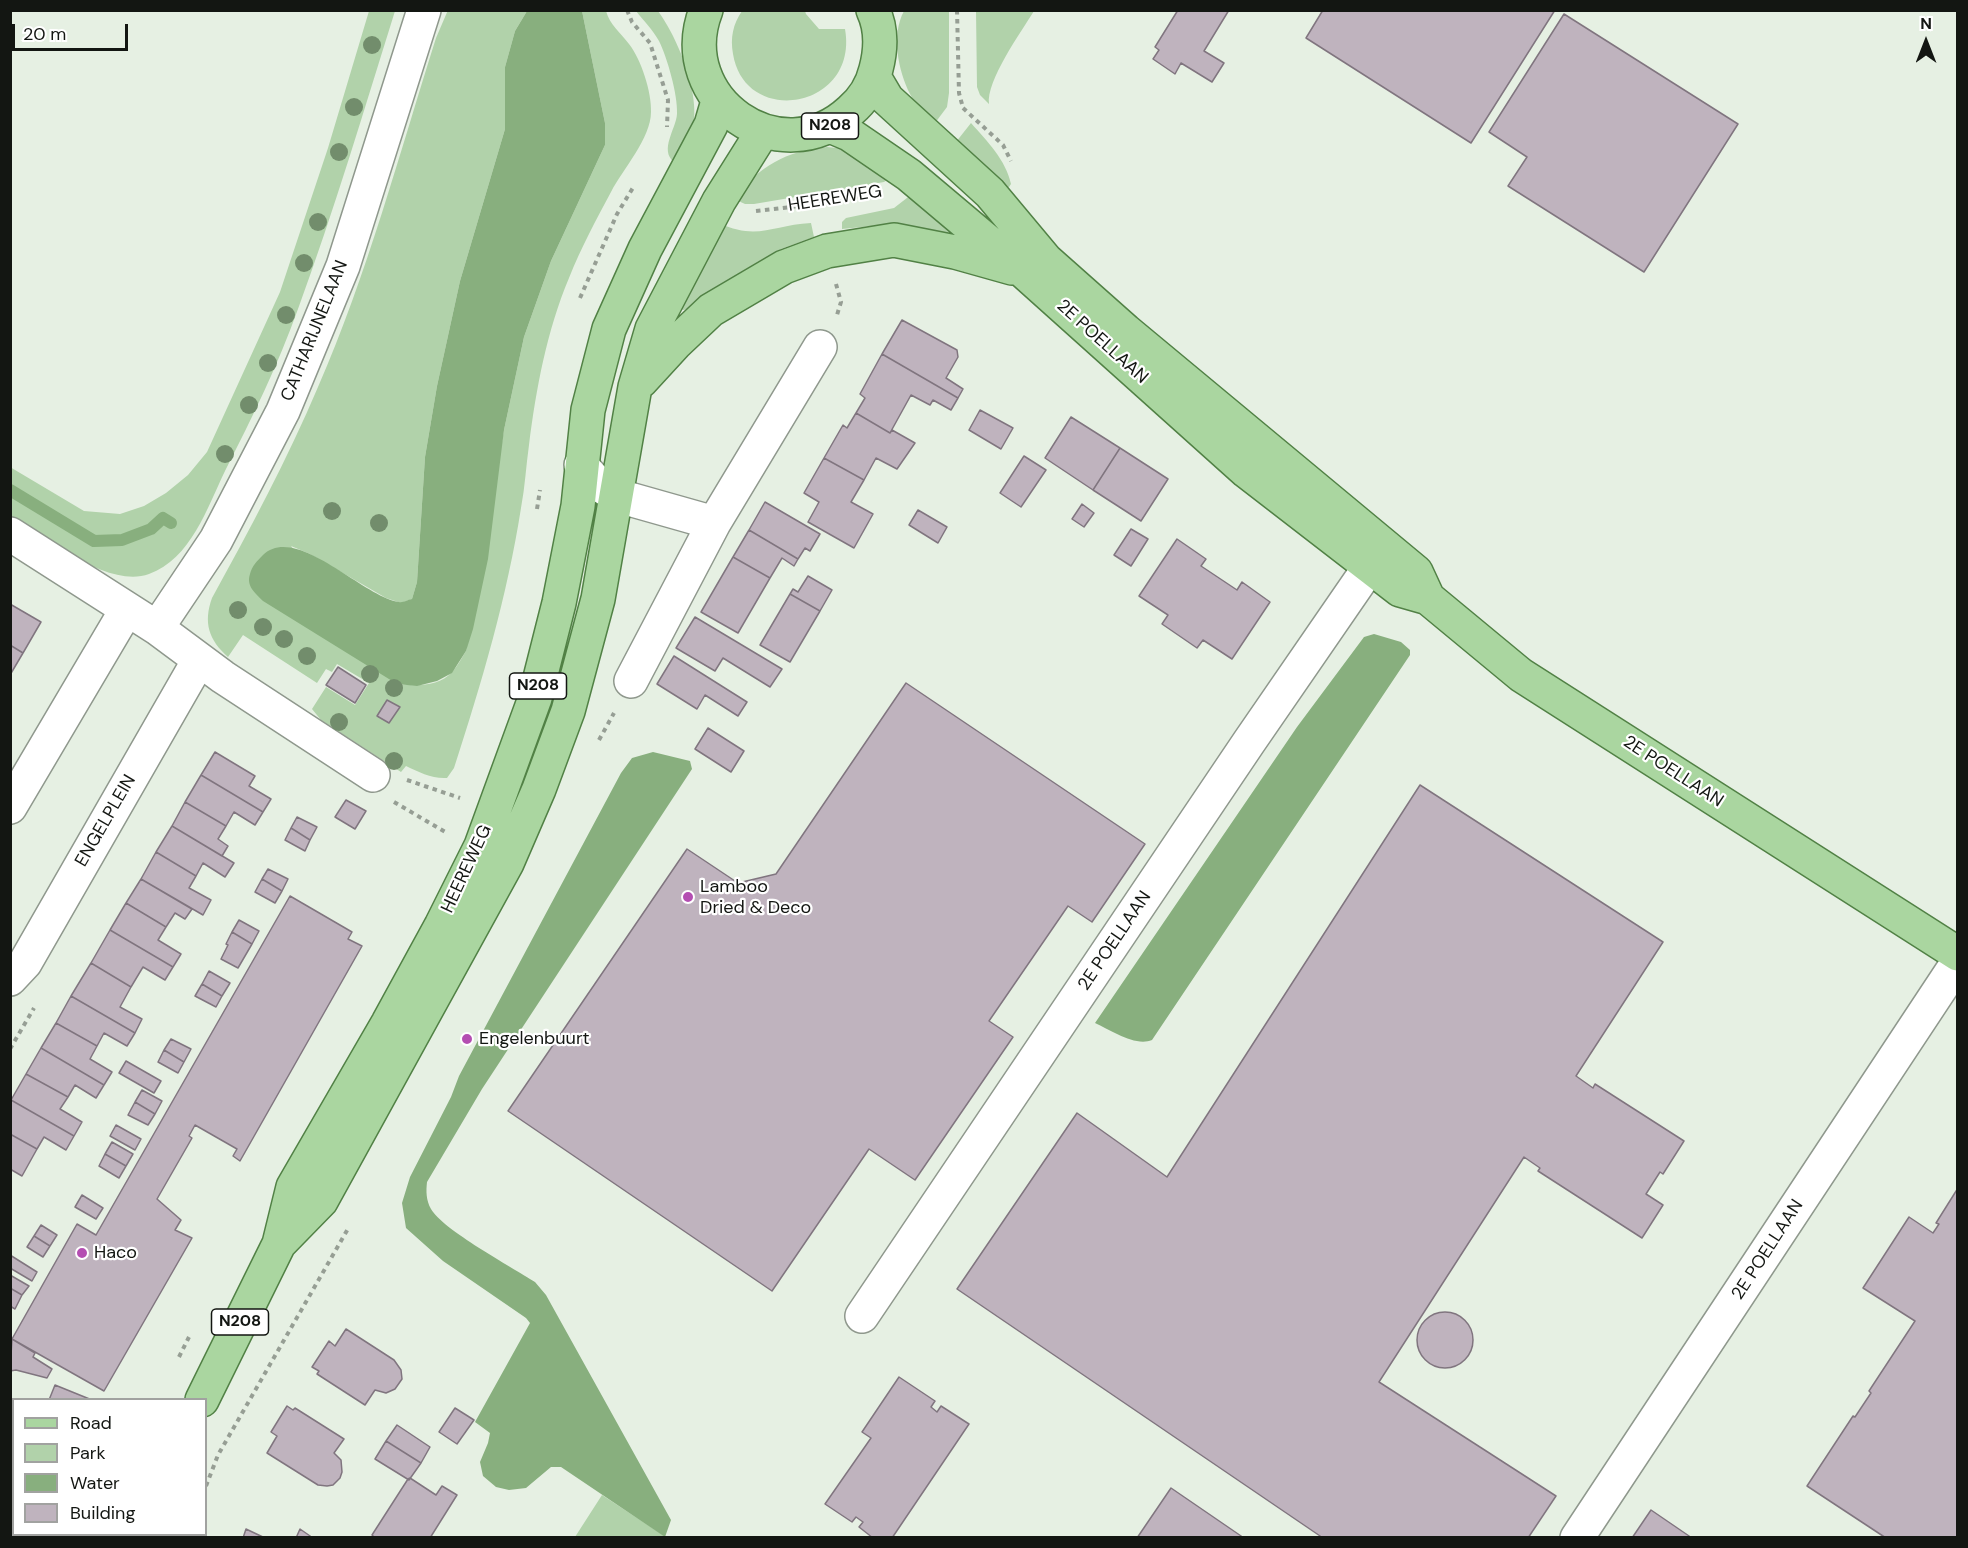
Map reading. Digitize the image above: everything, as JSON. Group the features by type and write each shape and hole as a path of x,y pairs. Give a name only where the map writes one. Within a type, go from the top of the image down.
{"main road":[{"name":"N208","path":"706,10 701,25 699,52 705,78 718,101 739,120 764,131 786,135 809,133 830,126 844,117 867,92 880,56 880,35 876,12"},
{"name":"2E POELLAAN","path":"874,77 887,99 990,193 1046,260 1377,556 1400,590 1428,598 1521,675 1958,954"},
{"name":"HEEREWEG","path":"203,1398 279,1244 293,1187 388,1023 441,926 481,846 535,698 560,603 578,506 588,410 609,329 645,249 711,125 718,101"},
{"name":"2E POELLAAN","path":"830,126 849,134 909,175 1023,271 1246,471 1377,556"},
{"name":"HEEREWEG","path":"279,1244 321,1201 507,863 540,789 568,711 598,599 635,387 652,328 719,201 764,131"},
{"path":"635,387 711,310 784,267 827,250 894,240 954,252 1023,271"}],"street":[{"name":"CATHARIJNELAAN","path":"157,628 216,540 283,411 343,266 424,10"},
{"path":"631,681 714,523 820,347"},
{"path":"581,465 598,484 615,495 714,523"},
{"path":"10,534 157,628 199,660 373,775"},
{"name":"2E POELLAAN","path":"862,1317 1188,831 1377,556"},
{"path":"10,807 127,609"},
{"name":"ENGELPLEIN","path":"10,978 25,963 199,660"},
{"name":"2E POELLAAN","path":"1577,1538 1958,962"}],"path":[{"path":"627,10 632,22 650,43 668,100 667,127 662,137"},
{"path":"933,143 963,108 959,93 957,10"},
{"name":"HEEREWEG","path":"719,201 742,213 817,204 894,190 909,175"},
{"path":"373,775 397,777 461,798"},
{"path":"373,775 387,798 448,833"}],"green space":[{"path":"448,10 527,11 515,31 505,67 505,129 460,281 437,386 425,457 417,582 412,599 401,603 386,598 310,554 291,546 397,684 434,683 447,677 466,651 504,430 524,337 551,261 605,145 605,123 582,11 606,11 633,50 648,86 651,112 650,122 642,143 594,224 554,318 539,381 522,500 501,607 454,768 447,778 441,778 426,775 406,766 401,772 321,720 312,709 326,687 355,705 369,683 337,664 332,672 326,669 317,683 243,635 228,657 212,637 208,615 212,598 281,468 336,345 382,214 436,38"},
{"path":"369,11 395,11 336,198 282,350 196,531 187,545 164,567 149,574 133,577 96,568 58,548 11,516 10,467 84,511 120,514 144,506 166,493 188,475 207,452 280,292 328,148"},
{"path":"636,11 658,11 681,53 692,87 694,120 691,134 674,162 668,152 677,114 671,76 659,41"},
{"path":"742,11 805,11 819,29 845,29 845,56 835,77 819,92 799,99 777,100 758,93 742,77 733,54 733,31"},
{"path":"904,11 949,11 949,93 947,107 935,123 912,98 899,64 897,41 900,20"},
{"path":"976,11 1034,11 998,70 989,104 980,95 977,87"},
{"path":"971,123 1005,167 1011,184 1009,187 1005,187 956,142"},
{"path":"827,147 846,149 887,180 754,204 745,204 734,199 744,187 774,162 798,152"},
{"path":"912,194 969,238 908,226 882,225 842,229 842,222 846,218 894,208"},
{"path":"719,223 744,231 755,231 811,223 814,237 781,249 691,307 680,309"},
{"path":"602,1495 666,1537 575,1537"}],"water":[{"path":"527,11 582,11 605,123 605,145 551,261 524,337 504,430 488,559 466,651 452,673 437,681 417,686 397,684 263,601 252,589 249,578 253,566 263,555 277,548 293,548 311,554 384,597 401,602 412,599 417,582 425,457 437,386 460,281 505,129 505,67 515,31"},
{"path":"1374,634 1401,642 1410,650 1410,655 1152,1040 1145,1042 1131,1040 1095,1023 1297,727 1364,637"},
{"path":"653,752 690,761 692,769 482,1089 427,1182 427,1192 428,1202 438,1218 479,1248 535,1282 546,1295 671,1520 665,1537 561,1467 551,1467 526,1488 509,1490 496,1487 483,1476 480,1462 490,1433 475,1422 530,1323 443,1261 406,1228 402,1203 410,1177 451,1097 459,1076 621,773 632,758"}],"building":[{"path":"1178,10 1229,10 1204,51 1224,63 1212,82 1181,63 1175,74 1153,59 1159,50 1155,47"},
{"path":"1323,10 1555,10 1471,143 1306,38"},
{"path":"1564,14 1738,124 1644,272 1508,186 1527,157 1489,132"},
{"path":"902,320 957,350 958,357 946,378 963,389 958,398 882,354"},
{"path":"882,354 958,398 951,410 933,400 930,405 911,395 890,433 856,413 865,398 860,394"},
{"path":"980,410 1013,428 1001,449 969,430"},
{"path":"856,413 890,433 892,430 915,443 897,469 876,458 864,480 824,458 843,425 847,428"},
{"path":"1071,417 1120,448 1093,490 1045,458"},
{"path":"1120,448 1168,479 1141,521 1093,490"},
{"path":"1024,456 1046,470 1021,507 1000,493"},
{"path":"824,458 864,480 851,502 873,514 854,548 808,522 819,502 804,493"},
{"path":"765,502 820,534 810,551 805,548 798,559 749,530"},
{"path":"1082,504 1094,513 1084,527 1072,519"},
{"path":"918,510 947,527 938,543 909,525"},
{"path":"1131,529 1148,539 1131,566 1114,555"},
{"path":"749,530 798,559 794,566 782,558 770,578 733,557"},
{"path":"1177,539 1206,559 1201,566 1237,590 1242,582 1270,602 1232,659 1203,640 1197,648 1162,624 1168,615 1139,596"},
{"path":"733,557 770,578 738,633 701,612"},
{"path":"808,576 832,590 820,611 790,594 793,589 798,592"},
{"path":"790,594 820,611 790,662 760,645"},
{"path":"10,604 41,622 23,653 10,645"},
{"path":"695,617 782,669 770,687 723,658 715,671 676,648"},
{"path":"10,645 23,653 10,675"},
{"path":"674,656 747,702 738,716 705,695 697,709 657,684"},
{"path":"338,667 366,685 355,703 326,685"},
{"path":"906,683 1145,844 1092,922 1068,906 989,1021 1013,1037 915,1180 869,1149 772,1291 508,1111 687,849 738,883 776,874"},
{"path":"387,700 400,707 389,723 377,716"},
{"path":"708,728 744,751 731,772 695,749"},
{"path":"215,752 255,776 249,786 271,799 263,812 201,775"},
{"path":"201,775 263,812 255,825 234,812 226,826 185,802"},
{"path":"1420,785 1663,942 1576,1076 1593,1088 1595,1084 1684,1141 1663,1174 1660,1172 1646,1194 1663,1205 1642,1238 1538,1171 1540,1168 1524,1157 1379,1382 1556,1496 1528,1538 1323,1538 957,1289 1077,1113 1167,1177"},
{"path":"346,800 366,811 355,829 335,817"},
{"path":"185,802 226,826 218,839 228,846 222,856 172,826"},
{"path":"297,817 317,827 310,840 291,828"},
{"path":"172,826 234,863 225,877 203,863 196,876 156,852"},
{"path":"291,828 310,840 305,851 285,840"},
{"path":"156,852 196,876 189,888 211,900 203,915 141,879"},
{"path":"268,869 288,879 282,891 262,879"},
{"path":"141,879 192,909 185,919 175,913 166,927 126,903"},
{"path":"262,879 282,891 275,903 255,892"},
{"path":"290,896 352,932 348,939 362,946 240,1161 233,1156 237,1149 195,1125 189,1136 192,1138 157,1199 181,1220 175,1230 192,1238 104,1391 12,1339 77,1224 96,1235"},
{"path":"126,903 166,927 158,940 181,954 173,967 110,930"},
{"path":"239,920 259,931 252,944 232,932"},
{"path":"110,930 173,967 165,980 143,967 131,987 91,963"},
{"path":"232,932 252,944 238,968 221,959"},
{"path":"91,963 131,987 120,1007 142,1019 135,1033 71,996"},
{"path":"209,971 230,983 222,996 202,984"},
{"path":"202,984 222,996 216,1007 195,996"},
{"path":"71,996 135,1033 127,1046 104,1033 97,1046 56,1023"},
{"path":"56,1023 97,1046 90,1059 112,1072 104,1085 41,1048"},
{"path":"171,1039 191,1049 184,1062 164,1050"},
{"path":"41,1048 104,1085 96,1098 75,1085 68,1097 26,1074"},
{"path":"164,1050 184,1062 178,1073 158,1062"},
{"path":"126,1061 161,1081 154,1093 119,1073"},
{"path":"26,1074 68,1097 60,1109 82,1122 74,1136 11,1100"},
{"path":"142,1090 162,1101 155,1114 135,1102"},
{"path":"11,1100 74,1136 66,1150 44,1137 37,1149 10,1134"},
{"path":"135,1102 155,1114 148,1125 128,1115"},
{"path":"116,1125 141,1139 135,1150 110,1136"},
{"path":"10,1134 37,1149 22,1176 10,1169"},
{"path":"112,1142 133,1154 126,1166 105,1154"},
{"path":"105,1154 126,1166 119,1178 99,1166"},
{"path":"1958,1188 1958,1538 1886,1538 1807,1486 1871,1393 1869,1391 1915,1321 1863,1288 1909,1217 1933,1233 1939,1224 1936,1223"},
{"path":"82,1195 103,1208 96,1219 75,1207"},
{"path":"41,1225 57,1235 50,1246 34,1236"},
{"path":"34,1236 50,1246 43,1257 27,1247"},
{"path":"10,1255 37,1272 32,1281 10,1268"},
{"path":"10,1275 29,1286 22,1295 10,1288"},
{"path":"10,1288 22,1295 15,1309 10,1306"},
{"path":"1445,1312 1460,1317 1468,1325 1473,1340 1468,1355 1460,1363 1445,1368 1430,1363 1422,1355 1417,1340 1422,1325 1430,1317"},
{"path":"346,1329 394,1360 401,1370 402,1379 395,1389 386,1393 375,1390 365,1405 317,1374 319,1371 312,1367 329,1341 335,1346"},
{"path":"12,1339 35,1353 33,1357 52,1369 47,1378 16,1370 10,1371"},
{"path":"899,1377 935,1401 931,1407 937,1412 941,1406 969,1424 892,1538 873,1538 859,1527 863,1522 856,1517 852,1522 825,1504 871,1438 862,1432"},
{"path":"55,1385 87,1398 50,1398"},
{"path":"287,1406 293,1410 295,1408 344,1439 334,1453 341,1460 342,1472 333,1485 318,1485 267,1453 277,1436 271,1432"},
{"path":"455,1408 474,1420 457,1444 439,1432"},
{"path":"397,1425 430,1447 421,1463 386,1441"},
{"path":"386,1441 421,1463 409,1480 375,1459"},
{"path":"10,1448 12,1449 12,1486 10,1486"},
{"path":"410,1478 436,1495 442,1486 457,1495 430,1538 375,1538 372,1535"},
{"path":"10,1486 12,1486 12,1520 10,1520"},
{"path":"1171,1488 1244,1538 1137,1538"},
{"path":"1651,1510 1692,1538 1632,1538"},
{"path":"10,1520 12,1520 12,1536 45,1536 45,1538 10,1538"},
{"path":"246,1529 265,1538 243,1538"},
{"path":"300,1529 313,1538 296,1538"}],"waterway":[{"path":"10,490 94,541 122,540 151,529 163,518 171,523"}],"place":[{"name":"Lamboo Dried & Deco","path":"688,897"},
{"name":"Engelenbuurt","path":"467,1039"},
{"name":"Haco","path":"82,1253"}]}
